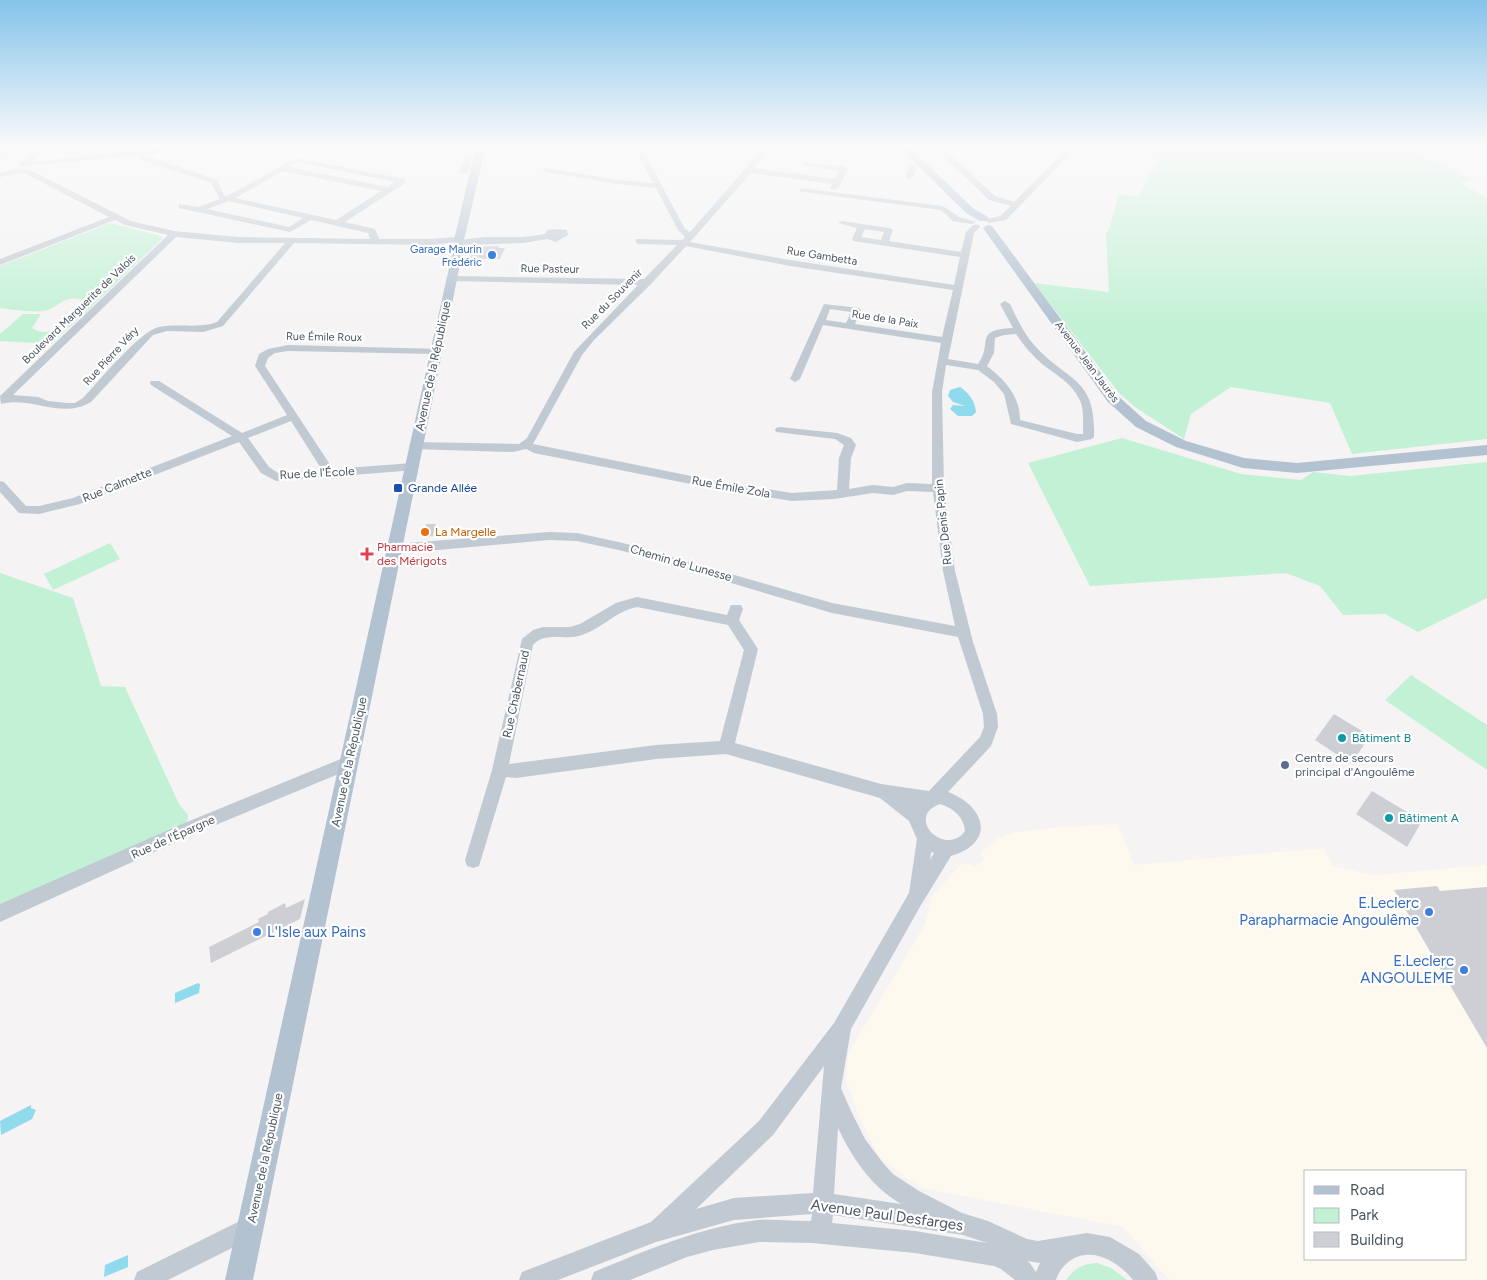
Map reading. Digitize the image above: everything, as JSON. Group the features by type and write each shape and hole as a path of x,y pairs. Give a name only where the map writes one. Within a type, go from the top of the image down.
{"main road":[{"name":"Avenue de la République","path":"239,1280 467,206"},
{"name":"Avenue Jean Jaurès","path":"964,206 979,221 1113,399 1141,424 1181,444 1243,463 1297,468 1487,450"}],"street":[{"path":"93,206 128,223 174,234 220,239 458,242 524,240 548,236"},
{"path":"182,206 290,230 310,217"},
{"path":"198,210 209,206"},
{"path":"258,206 372,231 375,241"},
{"path":"338,223 364,206"},
{"path":"670,206 687,240"},
{"name":"Rue du Souvenir","path":"527,445 532,440 578,354 606,321 648,282 718,206"},
{"path":"926,206 943,208 956,219 979,221 1003,218 1016,206"},
{"path":"0,262 115,217"},
{"name":"Rue Denis Papin","path":"932,798 986,741 991,727 990,714 963,633 949,571 938,488 937,392 970,232 979,221"},
{"path":"842,223 889,230 884,243"},
{"path":"862,226 856,239 965,255"},
{"name":"Boulevard Marguerite de Valois","path":"2,400 174,234"},
{"name":"Rue Gambetta","path":"639,241 687,240 790,263 957,288"},
{"name":"Rue Pierre Véry","path":"2,400 38,400 46,404 77,406 87,400 150,333 158,329 213,328 220,324 291,241"},
{"name":"Rue Pasteur","path":"452,278 648,282"},
{"path":"942,361 981,367 998,380 1009,394 1015,412 1015,422 1077,438 1088,437 1090,425 1088,403 1072,380 1031,348 1005,304"},
{"path":"796,378 827,306 856,310 850,326"},
{"name":"Rue de la Paix","path":"820,322 947,341"},
{"path":"981,367 986,363 990,335 994,332 1020,330"},
{"name":"Rue Émile Roux","path":"330,473 260,366 261,358 267,353 288,348 436,351"},
{"path":"156,383 241,437"},
{"name":"Rue Calmette","path":"0,485 23,510 39,510 76,501 292,417"},
{"path":"780,430 837,436 847,440 850,445 845,458 843,494"},
{"name":"Rue de l'École","path":"241,437 265,470 276,477 412,467"},
{"path":"416,446 513,448 527,445"},
{"name":"Rue Émile Zola","path":"527,445 534,449 792,497 843,494 874,489 893,491 907,488 938,488"},
{"name":"Chemin de Lunesse","path":"394,549 549,536 572,537 623,547 832,608 963,633"},
{"name":"Rue Chabernaud","path":"473,860 500,770 527,642 532,635 542,632 577,630 626,603 637,602 734,615 751,649 726,747"},
{"path":"500,770 516,770 656,752 726,747 881,791 932,798 948,798 956,802 969,814 972,822 972,831 969,838 964,844 948,848 939,847 925,838 920,832 916,817 897,800 881,791"},
{"name":"Rue de l'Épargne","path":"0,913 348,763"},
{"path":"951,777 956,802"},
{"path":"916,817 922,805 932,798"},
{"path":"915,899 925,838"},
{"path":"656,1231 730,1164 766,1128 842,1026 915,899 948,848"},
{"path":"821,1233 831,1088 842,1026"},
{"path":"831,1088 860,1150 883,1178 898,1190 963,1224"},
{"name":"Avenue Paul Desfarges","path":"530,1280 656,1231 734,1209 788,1204 823,1203 963,1224 988,1232 1026,1250 1038,1252 1071,1246"},
{"path":"145,1280 250,1228"},
{"name":"Avenue Paul Desfarges","path":"602,1280 687,1246 713,1239 759,1231 821,1233 915,1242 994,1254 1009,1261 1021,1270 1029,1280"},
{"path":"1045,1280 1046,1274 1056,1257 1071,1246 1089,1243 1108,1247 1127,1258 1147,1280"}],"shaded area":[{"path":"1118,824 1134,865 1323,848 1333,866 1373,875 1487,865 1487,1280 1169,1280 1123,1227 921,1188 881,1159 859,1117 846,1080 848,1054 925,924 931,897 961,864 966,863 976,866 984,860 981,852 998,838 1015,832 1058,827"}],"green space":[{"path":"1116,206 1487,206 1487,439 1352,454 1330,403 1231,387 1191,414 1184,439 1135,407 1119,393 1034,283 1109,292 1106,233"},
{"path":"110,223 161,236 162,239 85,313 79,313 87,302 73,298 67,299 44,311 0,308 0,266"},
{"path":"23,314 41,314 32,328 43,332 53,330 74,317 79,318 51,344 0,341 0,334"},
{"path":"1122,438 1241,474 1301,480 1313,472 1350,476 1487,462 1487,598 1418,632 1385,614 1343,615 1320,586 1286,573 1090,586 1028,463"},
{"path":"110,543 120,559 53,590 44,574"},
{"path":"0,573 73,598 101,686 125,687 179,804 188,815 187,826 0,913"},
{"path":"1411,675 1487,725 1487,770 1385,700"},
{"path":"1097,1263 1111,1268 1127,1280 1066,1280 1079,1267"}],"water":[{"path":"960,387 973,401 976,412 972,416 958,416 950,409 953,405 965,406 953,402 948,396 950,390"},
{"path":"198,983 200,984 199,993 175,1003 175,993"},
{"path":"31,1105 31,1108 36,1110 32,1119 1,1135 0,1121"},
{"path":"128,1255 128,1267 104,1277 105,1265"}],"building":[{"name":"Garage Maurin Frédéric","path":"499,246 498,248 505,248 500,259 470,259 473,247"},
{"path":"426,524 436,524 433,536 424,537"},
{"name":"Bâtiment B","path":"1334,714 1370,736 1351,764 1315,740"},
{"name":"Bâtiment A","path":"1372,791 1422,821 1407,847 1356,814"},
{"name":"E.Leclerc ANGOULEME","path":"1437,886 1440,891 1487,887 1487,1048 1394,890"},
{"name":"L'Isle aux Pains","path":"305,899 300,919 211,963 209,947 259,922 258,919 285,903 286,908"}],"place":[{"name":"Garage Maurin Frédéric","path":"492,255"},
{"name":"Grande Allée","path":"398,488"},
{"name":"La Margelle","path":"425,532"},
{"name":"Pharmacie des Mérigots","path":"367,554"},
{"name":"Bâtiment B","path":"1342,738"},
{"name":"Centre de secours principal d'Angoulême","path":"1285,765"},
{"name":"Bâtiment A","path":"1389,818"},
{"name":"E.Leclerc Parapharmacie Angoulême","path":"1429,912"},
{"name":"L'Isle aux Pains","path":"257,932"},
{"name":"E.Leclerc ANGOULEME","path":"1464,970"}]}
